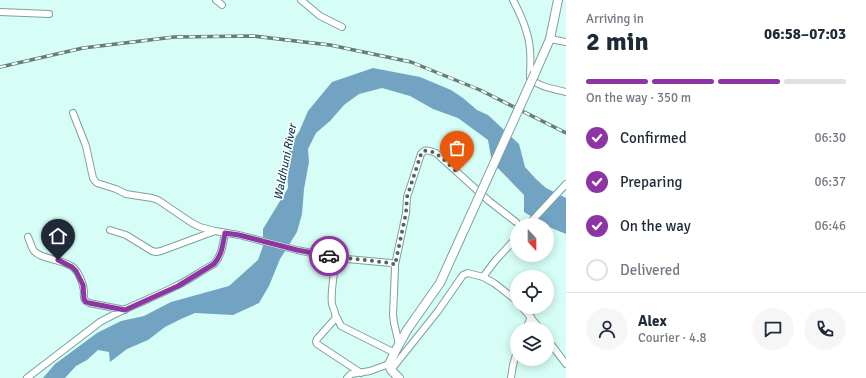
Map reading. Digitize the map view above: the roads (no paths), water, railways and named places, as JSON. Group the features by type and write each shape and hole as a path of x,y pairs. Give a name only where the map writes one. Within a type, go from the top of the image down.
{"main road":[{"path":"399,378 390,367 395,353 407,330 440,283 550,39 558,0"}],"street":[{"path":"216,0 222,5"},
{"path":"301,0 320,16 342,27"},
{"path":"513,0 527,33 530,48 530,78 540,85 566,92"},
{"path":"0,12 49,14"},
{"path":"550,39 566,42"},
{"path":"73,113 86,146 95,181 126,194 158,200 200,227 336,258 391,263 395,265"},
{"path":"399,344 393,314 395,265 406,213 407,197 423,151 427,150 436,153 489,201 511,218"},
{"path":"535,218 566,184"},
{"path":"110,230 126,235 156,252 161,252 215,231"},
{"path":"27,378 100,322 178,286 214,264 221,253 225,233"},
{"path":"28,237 32,248 39,255 58,260 72,267 76,271 83,285 84,299 86,302 125,310"},
{"path":"483,277 495,261 510,245"},
{"path":"336,258 332,305 342,326 395,353"},
{"path":"347,378 351,374 390,367 438,311 463,275 468,273 483,277 494,283 510,296"},
{"path":"528,314 535,322"},
{"path":"336,316 316,342 360,372"},
{"path":"529,322 531,317"},
{"path":"554,348 566,364"},
{"path":"511,378 513,366"}],"water":[{"path":"373,68 420,77 451,90 477,110 488,115 519,144 525,167 546,188 566,198 566,234 554,229 554,218 534,218 524,212 524,195 492,162 488,140 458,118 433,109 410,96 382,88 359,94 344,105 330,121 316,133 308,149 309,162 304,189 302,214 297,232 280,259 269,286 259,303 233,315 195,313 165,327 148,340 127,349 110,362 109,352 98,350 87,360 76,366 65,378 43,378 55,364 97,333 121,321 144,316 171,302 229,286 258,260 263,246 263,229 288,188 287,166 290,145 299,132 308,111 332,82"}],"railway":[{"path":"0,67 83,48 174,37 253,36 330,45 411,62 480,90 566,133"}],"water label":[{"name":"Waldhuni River","path":"285,162"}]}
